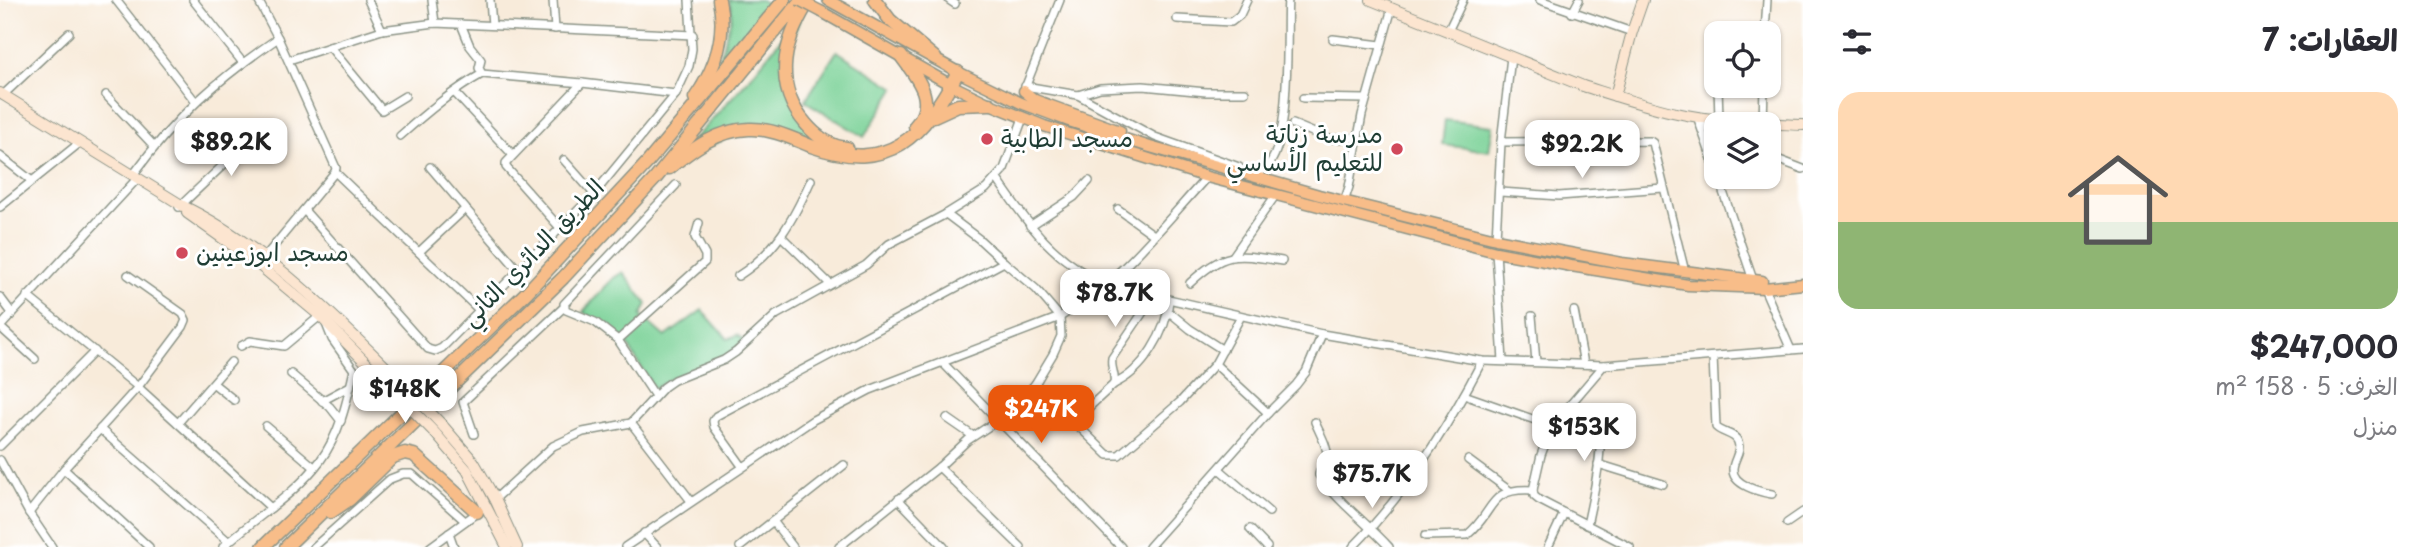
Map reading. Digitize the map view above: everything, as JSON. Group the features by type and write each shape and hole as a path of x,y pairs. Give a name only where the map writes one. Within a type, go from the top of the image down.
{"highway":[{"path":"647,163 668,131 697,96 716,60 722,38 719,0"},
{"name":"الطريق الدائري الثاني","path":"263,547 482,337 647,163 785,0"},
{"name":"الطريق الدائري الثاني","path":"286,547 528,314 655,179 800,0"},
{"path":"809,0 793,29 783,66 792,103 811,130 822,139 841,148 861,150 879,148 897,141 910,131 924,113 926,102 924,89 901,56"},
{"path":"875,0 890,20 935,58"},
{"path":"655,179 695,147 730,132 749,129 768,131 832,153 853,156 878,154 900,145 930,118 958,72"},
{"path":"930,118 958,105 990,104"},
{"path":"317,517 335,510 393,457 405,453 414,456 486,506"}],"main road":[{"path":"800,0 990,104 1023,118 1207,177 1275,196 1344,202 1688,285 1764,288 1803,283"},
{"path":"829,0 958,72 1024,93 1069,121 1317,201 1496,252 1621,269 1803,283"},
{"path":"1371,0 1583,86 1704,120"},
{"path":"1615,96 1643,0"},
{"path":"1,96 77,145 181,206 253,260 323,318 402,391"},
{"path":"1,96 134,178"},
{"path":"1781,124 1803,125"},
{"path":"181,206 214,220 336,318 439,430 467,470 507,547"},
{"path":"486,506 517,547"}],"street":[{"path":"116,0 195,101"},
{"path":"193,0 243,63"},
{"path":"258,0 289,60 335,163 335,172 264,258"},
{"path":"368,0 382,30"},
{"path":"432,0 435,23"},
{"path":"490,0 492,25"},
{"path":"553,0 555,29"},
{"path":"303,210 428,349 435,351 442,348 594,194 676,94 689,66 692,34 689,0"},
{"path":"1060,0 1024,93 1078,96 1155,137 1255,173 1271,165 1282,127 1288,0"},
{"path":"1177,19 1231,22 1240,15 1247,0"},
{"path":"1448,32 1462,0"},
{"path":"1540,0 1632,32"},
{"path":"1572,13 1579,0"},
{"path":"1766,21 1767,0"},
{"path":"1344,202 1366,99 1392,8"},
{"path":"289,60 382,30 435,23 692,34"},
{"path":"461,24 470,46 481,60 479,68 482,74"},
{"path":"1,96 69,33"},
{"path":"35,359 0,327 134,178 154,146 195,101 278,38"},
{"path":"1333,39 1381,45"},
{"path":"330,47 382,110 405,96"},
{"path":"1496,239 1511,57"},
{"path":"400,136 420,118 482,74 676,94"},
{"path":"561,229 506,167 506,163 582,83"},
{"path":"1078,96 1098,88 1143,86 1206,92 1245,92"},
{"path":"455,93 512,154"},
{"path":"106,95 154,146"},
{"path":"1303,98 1366,99"},
{"path":"430,547 486,506 553,446 583,432 631,423 640,417 655,396 674,380 724,360 776,315 866,265 889,244 986,189 998,179 1007,164 1023,118"},
{"path":"1699,121 1704,124"},
{"path":"1699,121 1704,136"},
{"path":"1293,124 1329,139 1358,138"},
{"path":"181,206 259,131"},
{"path":"1502,142 1650,141 1656,148 1663,188 1685,273"},
{"path":"0,207 77,145"},
{"path":"0,156 32,181"},
{"path":"564,159 594,194"},
{"path":"1781,161 1803,169"},
{"path":"430,167 519,271"},
{"path":"335,172 480,311"},
{"path":"625,547 742,466 825,414 870,390 1060,317 1107,285 1207,177"},
{"path":"998,179 1030,226 1059,257 1107,285 1322,334 1482,361 1604,365 1713,358 1803,348"},
{"path":"738,276 758,264 781,236 798,210 811,180"},
{"path":"1030,226 1074,197 1088,181"},
{"path":"474,434 463,402 564,307 677,185"},
{"path":"1500,192 1559,196 1663,188"},
{"path":"1722,189 1754,281"},
{"path":"1233,256 1275,196"},
{"path":"419,252 465,209"},
{"path":"1118,209 1154,235"},
{"path":"839,547 939,467 973,436 998,421 1035,384 1061,335 1060,317 1036,289 946,214"},
{"path":"618,340 705,262 705,255 695,237 699,223"},
{"path":"781,236 830,284"},
{"path":"1496,252 1503,361"},
{"path":"1190,283 1216,262 1233,256 1244,255 1282,261"},
{"path":"742,466 714,427 716,416 1004,262"},
{"path":"29,513 64,469 138,387 186,320 183,314 128,275"},
{"path":"1764,288 1791,350"},
{"path":"27,296 138,387 271,508"},
{"path":"1114,383 1112,358 1154,296"},
{"path":"0,297 12,313"},
{"path":"1074,421 1114,383 1136,370 1157,338 1168,311 1168,300"},
{"path":"564,307 595,322 618,340 655,396"},
{"path":"1168,311 1223,350"},
{"path":"1574,312 1584,364"},
{"path":"1035,384 1108,455 1119,455 1180,402 1215,364 1241,316"},
{"path":"1532,316 1536,362"},
{"path":"100,429 226,545 297,486 321,460 341,421 354,370 332,339 323,318 284,346 250,341 241,346"},
{"path":"1149,547 1306,372 1322,334"},
{"path":"0,446 95,351"},
{"path":"1713,358 1716,427 1738,441 1740,449 1733,468 1736,480 1762,493 1772,494"},
{"path":"1353,547 1371,528 1421,462 1464,395 1482,361"},
{"path":"178,423 231,362"},
{"path":"942,362 1121,547"},
{"path":"1215,364 1268,413"},
{"path":"1604,365 1552,426 1533,490 1539,500 1630,547"},
{"path":"291,374 341,421"},
{"path":"214,384 234,400"},
{"path":"322,401 350,386"},
{"path":"1464,395 1552,426"},
{"path":"1569,405 1596,423 1599,430 1598,464 1587,525"},
{"path":"947,418 973,436"},
{"path":"1315,422 1327,452 1319,475 1334,496 1389,547"},
{"path":"631,423 691,501"},
{"path":"265,426 314,467"},
{"path":"0,460 29,513 52,547"},
{"path":"1468,460 1510,491"},
{"path":"1598,464 1663,484"},
{"path":"740,547 845,466"},
{"path":"939,467 1021,547"},
{"path":"64,469 149,547"},
{"path":"1219,469 1269,512"},
{"path":"314,547 390,479 403,474 412,474 465,521"},
{"path":"1425,536 1467,535 1477,527 1500,495 1510,491 1533,490"},
{"path":"898,499 944,547"},
{"path":"1787,523 1803,512"},
{"path":"1548,547 1564,513"},
{"path":"773,521 793,547"},
{"path":"1250,530 1267,547"},
{"path":"449,533 454,547"},
{"path":"644,533 657,547"}],"green space":[{"path":"729,0 761,0 769,5 716,72 732,15"},
{"path":"801,14 783,67 802,119 850,152 749,129 675,160 748,80"},
{"path":"837,51 895,88 864,137 805,101"},
{"path":"1445,120 1493,126 1489,151 1442,145"},
{"path":"623,272 647,304 641,316 665,337 702,310 728,339 737,335 745,341 724,358 672,378 654,389 624,339 583,312 612,279"}],"place":[{"name":"مسجد الطابية","path":"987,139"},
{"name":"مدرسة زناتة للتعليم الأساسي","path":"1397,149"},
{"name":"مسجد ابوزعينين","path":"182,253"}]}
